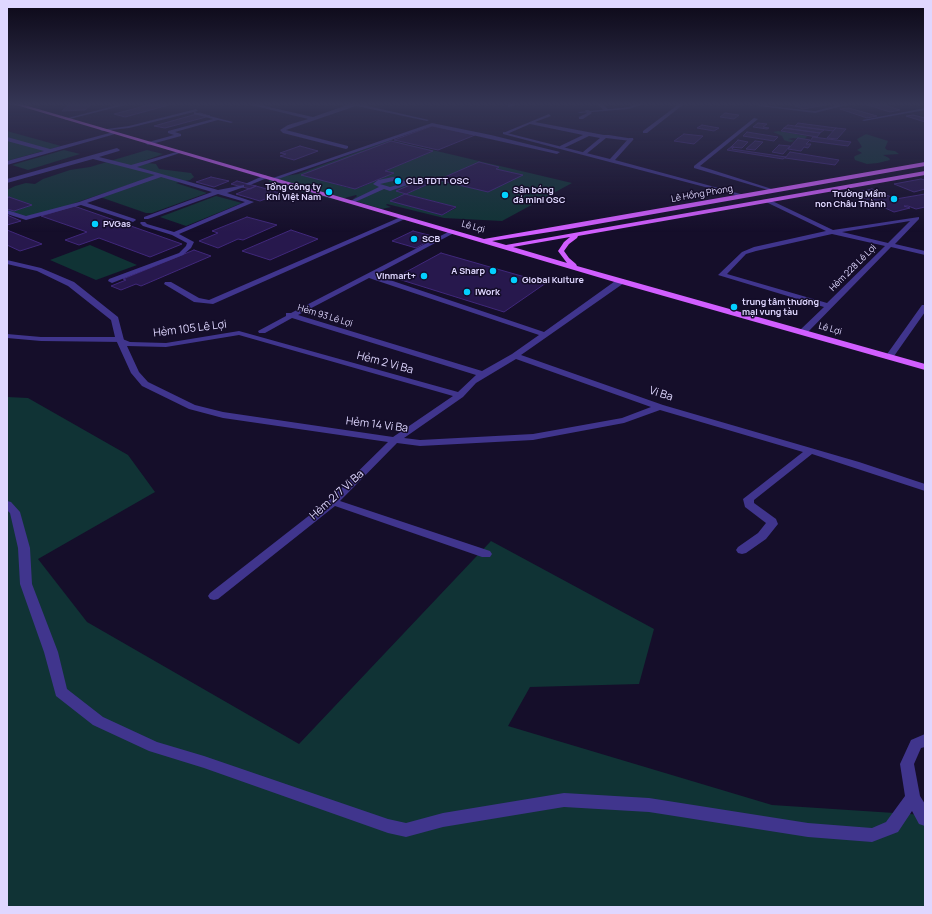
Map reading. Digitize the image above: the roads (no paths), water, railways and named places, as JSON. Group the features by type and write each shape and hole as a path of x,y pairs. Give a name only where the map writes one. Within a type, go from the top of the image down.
{"main road":[{"name":"Lê Lợi","path":"160,147 621,281 925,367"},
{"name":"Lê Hồng Phong","path":"482,240 925,164"},
{"name":"Lê Hồng Phong","path":"505,247 925,173"},
{"path":"753,194 768,201"},
{"path":"546,230 555,239"},
{"path":"582,234 566,243 562,247 562,253 572,264 588,271"}],"street":[{"path":"36,147 50,151"},
{"path":"7,163 65,147"},
{"path":"274,179 367,147"},
{"path":"535,147 557,152"},
{"path":"562,147 745,196"},
{"path":"585,153 593,147"},
{"path":"612,160 624,147"},
{"path":"721,147 696,167 773,191"},
{"path":"7,181 117,150"},
{"path":"131,167 178,152"},
{"path":"93,157 161,175 251,202 174,234"},
{"path":"7,212 26,218 81,203 161,175"},
{"path":"81,203 133,220 132,222 135,223 145,221 218,192 229,191 265,177"},
{"path":"351,202 382,188"},
{"path":"768,201 832,232 925,254"},
{"path":"168,284 198,300 210,302 403,218"},
{"name":"Hẻm 228 Lê Lợi","path":"803,332 917,218 832,232"},
{"path":"112,281 181,254 189,247 191,242 174,234 145,226 145,221"},
{"name":"Hẻm 93 Lê Lợi","path":"289,316 370,276 452,232"},
{"path":"828,306 722,275 744,253 754,249 832,232"},
{"name":"Hẻm 14 Vi Ba","path":"7,262 39,270 71,284 115,319 120,340 135,373 145,384 192,407 223,415 420,443 533,437 624,420 660,407"},
{"path":"370,276 546,335"},
{"path":"460,394 473,381 515,356 621,281"},
{"path":"889,357 925,307"},
{"path":"262,331 289,316"},
{"name":"Hẻm 93 Lê Lợi","path":"289,316 483,374"},
{"name":"Hẻm 105 Lê Lợi","path":"7,336 41,339 120,340 129,344 166,345 239,333"},
{"name":"Hẻm 2 Vi Ba","path":"239,333 460,394"},
{"name":"Vi Ba","path":"515,356 660,407 810,451 925,488"},
{"name":"Hẻm 2/7 Vi Ba","path":"214,596 333,502 395,440 460,394"},
{"path":"742,550 768,531 772,523 767,517 749,505 748,499 810,451"},
{"path":"333,502 486,554"},
{"path":"7,504 15,512 24,548 26,584 51,652 61,692 98,721 154,747 204,762 388,826 406,830 443,820 564,800 649,805 808,830 872,835 892,827 913,797"},
{"path":"925,740 916,744 907,764 913,797 925,819"}],"place":[{"name":"CLB TDTT OSC","path":"398,181"},
{"name":"Tổng công ty Khí Việt Nam","path":"329,192"},
{"name":"Sân bóng đá mini OSC","path":"505,195"},
{"name":"Trường Mầm non Châu Thành","path":"894,199"},
{"name":"PVGas","path":"95,224"},
{"name":"SCB","path":"414,239"},
{"name":"A Sharp","path":"493,271"},
{"name":"Vinmart+","path":"424,276"},
{"name":"Global Kulture","path":"514,280"},
{"name":"iWork","path":"467,292"},
{"name":"trung tâm thương mại vung tàu","path":"734,307"}]}
